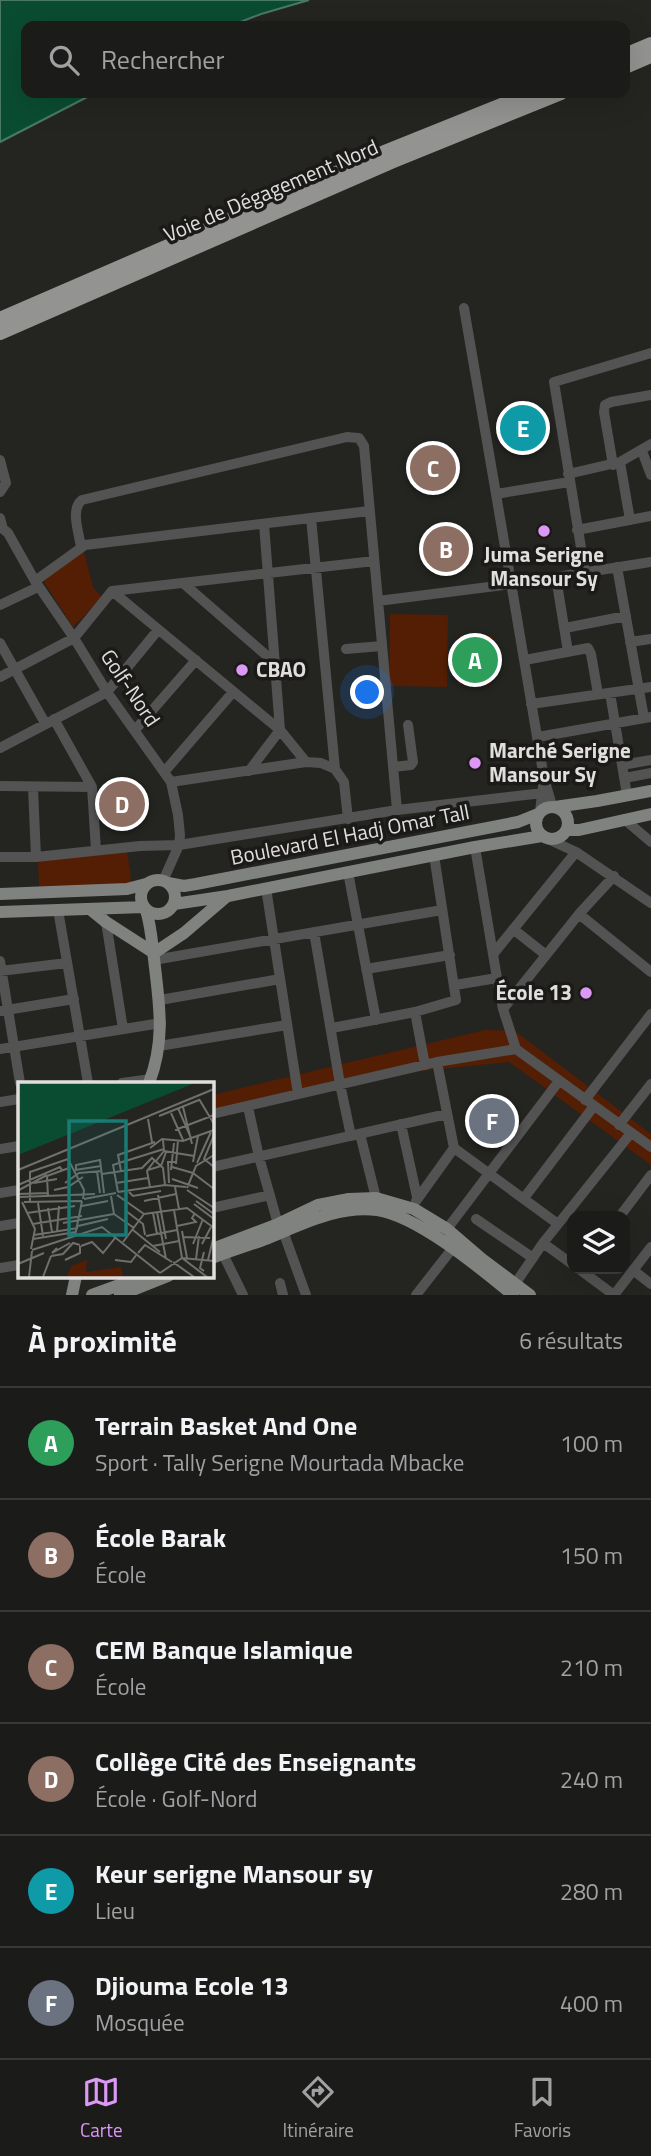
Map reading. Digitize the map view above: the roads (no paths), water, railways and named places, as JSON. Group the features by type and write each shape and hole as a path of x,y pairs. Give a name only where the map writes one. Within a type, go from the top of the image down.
{"highway":[{"path":"630,53 651,44"},
{"path":"630,65 651,56"},
{"name":"Voie de Dégagement Nord","path":"0,319 387,151 519,98"},
{"name":"Voie de Dégagement Nord","path":"0,333 366,172 549,98"}],"main road":[{"name":"Boulevard El Hadj Omar Tall","path":"0,894 127,890 154,880 184,886 518,822 546,810 651,791"},
{"path":"546,810 562,810 569,823 567,830 557,839 545,837 536,826 546,810"},
{"path":"567,830 579,830 651,814"},
{"name":"Boulevard El Hadj Omar Tall","path":"0,912 145,908 157,914 171,907 266,888 475,847 545,837"},
{"path":"154,953 174,892 165,882"},
{"path":"146,884 141,895 152,929 161,1023 159,1046 150,1081"},
{"path":"154,953 184,933 228,896"},
{"path":"90,909 154,953"},
{"path":"281,1227 318,1205 334,1201 376,1198 416,1203 514,1290"},
{"path":"215,1253 281,1227 347,1211 374,1210 391,1213 406,1220 439,1238 514,1290 530,1295"},
{"path":"92,1295 148,1285"},
{"path":"120,1295 148,1285"}],"street":[{"path":"464,308 531,704 549,792 546,810"},
{"path":"585,572 554,382 651,353"},
{"path":"631,520 604,412 605,405 651,395"},
{"path":"81,547 75,510 77,503 82,500 347,437 359,438 364,446 397,810"},
{"path":"496,494 569,478 617,463 647,447 651,475"},
{"path":"1,464 2,487"},
{"path":"0,605 36,584 85,545 369,511"},
{"path":"577,530 651,516"},
{"name":"Golf-Nord","path":"0,518 2,529 8,533 36,584 107,692 171,782 178,815 179,845 165,882"},
{"path":"311,518 335,769 344,782 348,819"},
{"path":"249,771 280,730 264,524"},
{"path":"0,677 74,638 112,591 374,561"},
{"path":"378,601 512,584 651,562"},
{"path":"538,737 648,718 639,688 617,567"},
{"path":"556,577 568,652"},
{"path":"183,583 274,662"},
{"path":"112,591 280,730 306,762"},
{"path":"565,628 626,616"},
{"path":"0,748 107,692 158,630"},
{"path":"631,642 651,639"},
{"path":"0,643 92,788 96,850"},
{"path":"346,649 382,646"},
{"path":"525,660 585,648 590,651 598,694"},
{"path":"135,730 196,660"},
{"path":"531,704 651,687"},
{"path":"165,771 233,692"},
{"path":"610,693 627,795"},
{"path":"393,767 411,765 413,762 408,725"},
{"path":"622,765 651,760"},
{"path":"171,782 306,762 321,763 335,769"},
{"path":"625,778 651,773"},
{"path":"544,778 546,810"},
{"path":"0,786 92,788"},
{"path":"33,788 36,857"},
{"path":"0,857 36,857 140,846 179,845 397,810 543,793"},
{"path":"624,820 651,842"},
{"path":"567,830 576,852"},
{"path":"545,837 576,852 614,876 651,904"},
{"path":"475,847 503,1009 516,1049 651,1146"},
{"path":"494,953 576,852"},
{"path":"332,1028 455,1002 457,996 434,855"},
{"path":"348,872 376,1020"},
{"path":"503,1009 579,914 614,876"},
{"path":"266,888 298,1094"},
{"path":"58,910 88,1082"},
{"path":"154,953 274,939 442,910"},
{"path":"579,914 651,972"},
{"path":"106,922 123,1029"},
{"path":"513,929 546,955"},
{"path":"314,932 340,1084 376,1198"},
{"path":"366,969 450,955"},
{"path":"20,1082 4,1010 1,968 67,963"},
{"path":"455,985 497,978"},
{"path":"160,1000 280,979"},
{"path":"4,1010 74,999"},
{"path":"415,1012 425,1065"},
{"path":"585,1100 651,1016"},
{"path":"0,1049 161,1023"},
{"path":"159,1046 287,1025"},
{"path":"214,1114 437,1062 516,1049"},
{"path":"437,1062 454,1147 558,1224"},
{"path":"447,1229 559,1081"},
{"path":"619,1125 651,1084"},
{"path":"0,1102 18,1099"},
{"path":"524,1198 594,1106"},
{"path":"248,1107 270,1195 306,1295"},
{"path":"214,1167 447,1114"},
{"path":"401,1124 416,1203"},
{"path":"514,1290 543,1243 631,1133"},
{"path":"0,1149 18,1146"},
{"path":"416,1203 454,1147"},
{"path":"624,1211 651,1175"},
{"path":"0,1193 18,1190"},
{"path":"214,1208 270,1195"},
{"path":"476,1219 533,1258"},
{"path":"0,1226 18,1223"},
{"path":"543,1243 567,1260"},
{"path":"630,1274 651,1247"},
{"path":"416,1295 452,1249"},
{"path":"215,1253 243,1295"},
{"path":"0,1268 18,1265"},
{"path":"633,1270 651,1284"},
{"path":"586,1274 614,1295 630,1274"},
{"path":"280,1283 283,1295"}],"place":[{"name":"Keur serigne Mansour sy","path":"523,428"},
{"name":"CEM Banque Islamique","path":"433,468"},
{"name":"Juma Serigne Mansour Sy","path":"544,531"},
{"name":"École Barak","path":"446,549"},
{"name":"Terrain Basket And One","path":"475,660"},
{"name":"CBAO","path":"242,670"},
{"name":"Marché Serigne Mansour Sy","path":"475,763"},
{"name":"Collège Cité des Enseignants","path":"122,804"},
{"name":"École 13","path":"586,993"},
{"name":"Djiouma Ecole 13","path":"492,1121"}]}
